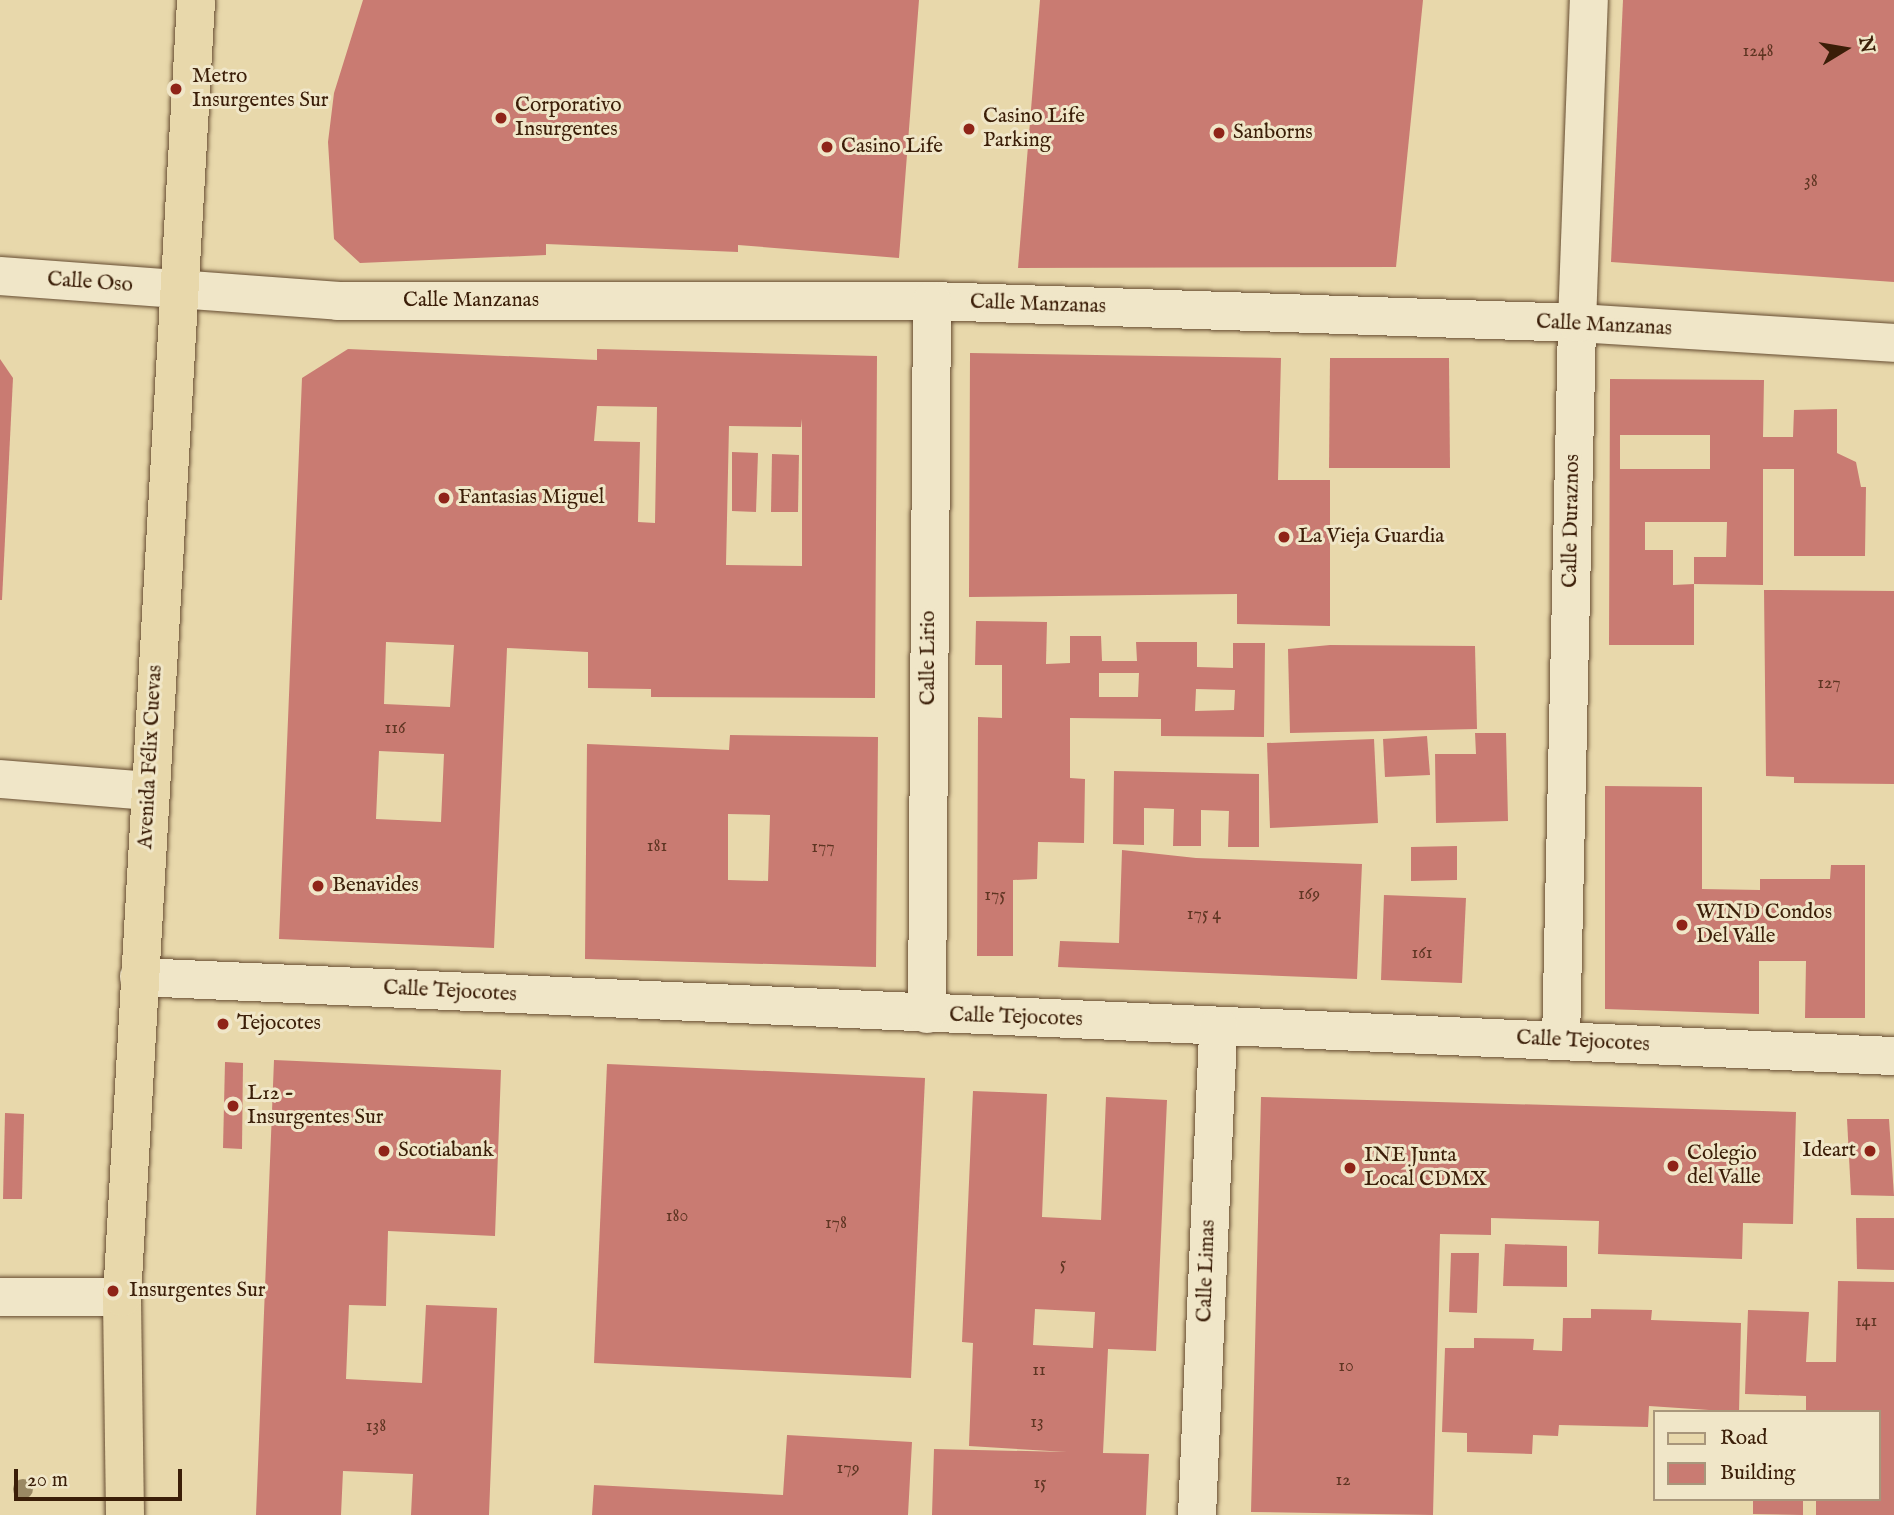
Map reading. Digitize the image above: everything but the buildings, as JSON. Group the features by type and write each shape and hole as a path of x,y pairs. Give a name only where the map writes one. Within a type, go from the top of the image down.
{"main road":[{"name":"Avenida Félix Cuevas","path":"125,1515 122,1297 196,0"}],"street":[{"name":"Calle Duraznos","path":"1561,1041 1577,323 1589,0"},
{"name":"Calle Oso","path":"0,276 181,290"},
{"name":"Calle Manzanas","path":"181,290 337,301 932,302 1577,323 1894,343"},
{"name":"Calle Lirio","path":"927,1014 932,302"},
{"path":"0,779 149,792"},
{"name":"Calle Tejocotes","path":"139,977 1894,1056"},
{"name":"Calle Limas","path":"1197,1515 1218,1026"},
{"path":"0,1297 122,1297"}],"place":[{"name":"Metro Insurgentes Sur","path":"176,89"},
{"name":"Corporativo Insurgentes","path":"501,118"},
{"name":"Casino Life Parking","path":"969,129"},
{"name":"Sanborns","path":"1219,133"},
{"name":"Casino Life","path":"827,147"},
{"name":"Fantasias Miguel","path":"444,498"},
{"name":"La Vieja Guardia","path":"1284,537"},
{"name":"Benavides","path":"318,886"},
{"name":"WIND Condos Del Valle","path":"1682,925"},
{"name":"Tejocotes","path":"223,1024"},
{"name":"L12 - Insurgentes Sur","path":"233,1106"},
{"name":"Scotiabank","path":"384,1151"},
{"name":"Ideart","path":"1870,1151"},
{"name":"Colegio del Valle","path":"1673,1166"},
{"name":"INE Junta Local CDMX","path":"1350,1168"},
{"name":"Insurgentes Sur","path":"113,1291"}]}
